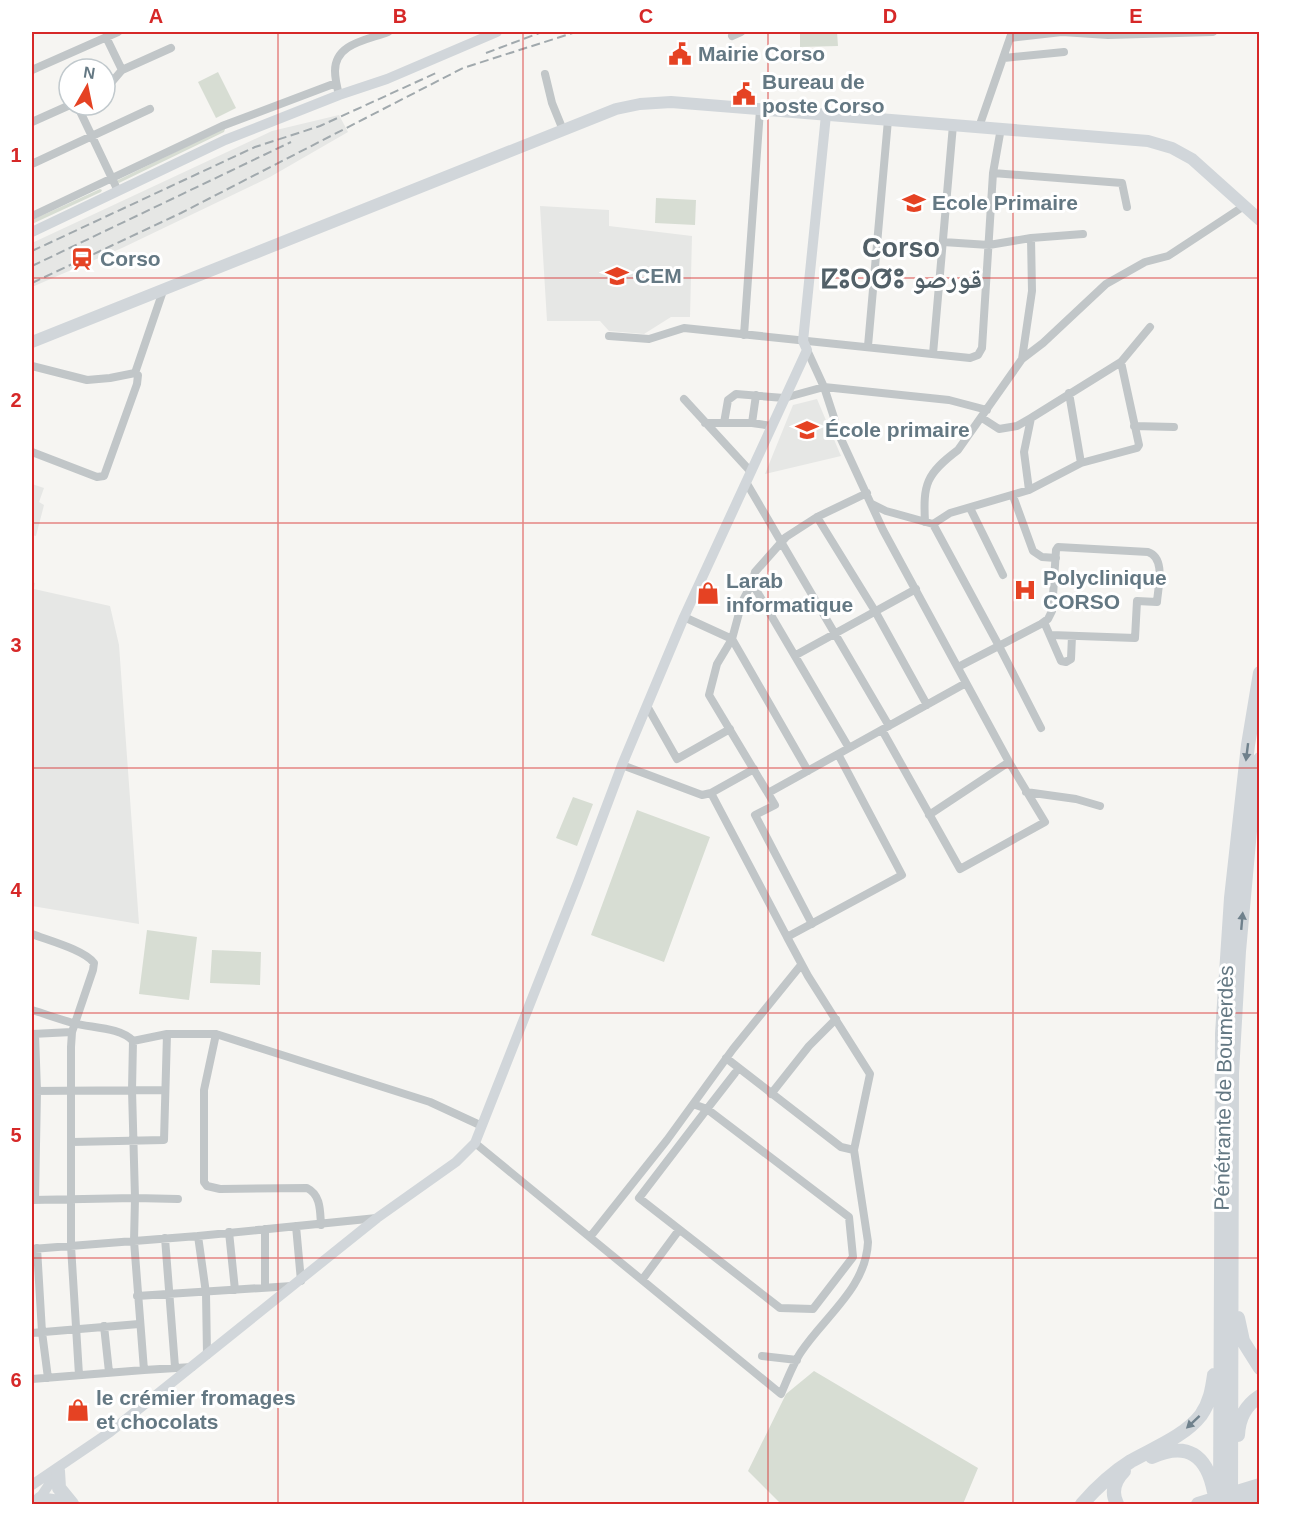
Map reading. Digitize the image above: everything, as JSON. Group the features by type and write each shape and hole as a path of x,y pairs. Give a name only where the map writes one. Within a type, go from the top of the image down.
{"highway":[{"name":"Pénétrante de Boumerdès","path":"1218,1504 1222,1034 1233,886 1248,745 1260,673"},
{"name":"Pénétrante de Boumerdès","path":"1237,1500 1231,1466 1232,1062 1241,927 1252,809 1260,759"},
{"path":"1232,1268 1238,1286 1238,1315 1241,1332 1247,1349 1260,1368"},
{"path":"1082,1504 1111,1476 1185,1430 1202,1413 1213,1388 1221,1328"},
{"path":"1231,1466 1237,1454 1243,1413 1252,1401 1260,1396"},
{"path":"1117,1504 1114,1490 1120,1475 1129,1468 1163,1452 1176,1450 1194,1455 1204,1463 1210,1474 1218,1504"},
{"path":"60,1469 59,1488 71,1504"},
{"path":"1237,1500 1260,1485"},
{"path":"1198,1504 1260,1496"},
{"path":"39,1498 71,1504"}],"main road":[{"path":"32,232 225,140 339,95 387,79 497,32"},
{"path":"32,342 616,109 640,104 671,102 1148,141 1172,148 1192,159 1260,220"},
{"path":"32,1485 60,1469 110,1432 377,1218 456,1162 475,1143 622,765 684,617 772,426 805,345 826,116"},
{"path":"39,1498 60,1469"}],"street":[{"path":"32,70 118,32"},
{"path":"339,95 335,67 345,49 359,40 388,32"},
{"path":"732,36 741,32"},
{"path":"979,127 1011,35 1062,32 1213,32"},
{"path":"106,37 122,70"},
{"path":"117,76 122,70 171,48"},
{"path":"1004,58 1064,52"},
{"path":"545,74 552,103 563,130"},
{"path":"32,216 111,176 222,126 336,83"},
{"path":"34,163 150,109"},
{"path":"744,335 760,110"},
{"path":"32,122 57,111"},
{"path":"83,117 118,191"},
{"path":"868,346 888,120"},
{"path":"933,354 953,125"},
{"path":"609,336 648,339 684,328 805,345 868,346 970,358 978,355 982,348 993,173 1001,129"},
{"path":"993,173 1122,183 1126,207"},
{"path":"1041,728 999,646 929,523 924,496 925,485 944,460 958,450 1022,359 1043,343 1106,284 1145,262 1168,256 1244,206"},
{"path":"943,242 989,245 1031,238 1083,234"},
{"path":"1022,359 1032,291 1031,238"},
{"path":"135,373 164,288"},
{"path":"982,418 999,429 1017,426 1121,362 1150,327"},
{"path":"746,482 834,633 929,815 960,869 1045,822 1009,762 883,530 841,439 824,387 805,345"},
{"path":"872,504 886,511 929,523 950,513 1029,490 1081,463 1137,448 1139,445 1121,362"},
{"path":"32,366 87,380 135,373"},
{"path":"32,452 97,477 104,476 137,384 138,375 135,373"},
{"path":"724,423 728,400 736,394 784,398 824,387 949,400 987,410"},
{"path":"1069,393 1081,463"},
{"path":"752,423 756,395"},
{"path":"684,399 751,472"},
{"path":"1029,490 1024,452 1031,418"},
{"path":"705,423 752,423 772,426"},
{"path":"1134,426 1174,427"},
{"path":"812,924 755,815 775,805 709,695 717,664 732,639 742,603 755,572 782,541 817,517 867,493"},
{"path":"1013,496 1033,551 1042,557 1056,558"},
{"path":"970,508 1002,575"},
{"path":"817,517 927,705"},
{"path":"958,667 1044,622 1052,611 1056,550 1062,546 1153,553 1159,563 1157,602 1137,601 1135,638 1050,635"},
{"path":"752,583 849,748"},
{"path":"796,655 916,589"},
{"path":"684,617 732,639 808,771"},
{"path":"1044,622 1061,661 1066,662 1071,659 1072,636"},
{"path":"768,793 966,682"},
{"path":"647,706 677,759 729,729"},
{"path":"787,937 902,875 838,754"},
{"path":"929,815 1009,762"},
{"path":"622,765 696,794 711,793 754,770"},
{"path":"1026,792 1100,806"},
{"path":"475,1143 781,1394 797,1360 823,1324 843,1302 868,1257 867,1231 854,1150 870,1074 801,965 711,793"},
{"path":"32,934 93,960 93,970 74,1028 71,1246 79,1375"},
{"path":"590,1238 726,1058 801,965"},
{"path":"32,1010 74,1028"},
{"path":"771,1094 809,1046 836,1019"},
{"path":"144,1370 134,1241 135,1198 132,1090 134,1041 122,1034 74,1028 33,1034 33,1200 135,1198 178,1199"},
{"path":"134,1041 167,1034 216,1034 430,1102 482,1125"},
{"path":"72,1142 164,1140 167,1034"},
{"path":"216,1034 204,1090 204,1182 207,1186 220,1189 307,1188 317,1197 321,1225"},
{"path":"726,1058 841,1147 854,1150"},
{"path":"639,1198 735,1073"},
{"path":"34,1091 164,1090"},
{"path":"627,1191 780,1308 813,1309 853,1257 849,1217 707,1109 693,1104"},
{"path":"48,1378 34,1248 198,1236 377,1218"},
{"path":"137,1296 206,1293 297,1283 296,1226"},
{"path":"265,1229 265,1287"},
{"path":"642,1280 679,1230"},
{"path":"229,1232 235,1290"},
{"path":"198,1236 206,1293 207,1354"},
{"path":"165,1238 175,1367"},
{"path":"32,1333 139,1324"},
{"path":"104,1326 109,1372"},
{"path":"762,1356 797,1360"},
{"path":"32,1379 193,1367"}],"shaded area":[{"path":"800,32 837,32 838,46 800,47"},
{"path":"218,72 236,108 216,118 198,82"},
{"path":"339,115 348,132 270,177 122,248 32,287 32,243 272,131"},
{"path":"224,128 224,132 119,183 116,181"},
{"path":"100,189 101,192 32,224 32,220"},
{"path":"656,198 696,200 695,225 655,223"},
{"name":"CEM","path":"540,206 609,210 609,226 692,236 690,317 671,317 644,334 609,331 600,321 547,321"},
{"name":"École primaire","path":"817,399 841,456 765,474 793,405"},
{"path":"32,484 44,488 39,502 44,505 36,536 32,535"},
{"path":"32,582 35,583 34,589 110,606 119,645 139,924 32,906"},
{"path":"573,797 593,804 577,846 556,838"},
{"path":"637,810 710,837 664,962 591,935"},
{"path":"147,930 197,937 189,1000 139,994"},
{"path":"212,950 261,952 260,985 210,983"},
{"path":"814,1371 978,1468 963,1504 781,1504 748,1471 786,1394"}],"railway":[{"path":"486,53 542,32"},
{"path":"32,283 181,213 463,68 576,32"},
{"path":"32,251 255,147 320,126 436,73"},
{"path":"32,266 291,142"}],"place":[{"name":"Mairie Corso","path":"680,54"},
{"name":"Bureau de poste Corso","path":"744,94"},
{"name":"Ecole Primaire","path":"914,203"},
{"name":"Corso","path":"82,259"},
{"name":"CEM","path":"617,276"},
{"name":"École primaire","path":"807,430"},
{"name":"Polyclinique CORSO","path":"1025,590"},
{"name":"Larab informatique","path":"708,593"},
{"name":"le crémier fromages et chocolats","path":"78,1410"}],"district":[{"name":"Corso ⵇⵓⵔⵚⵓ قورصو","path":"901,264"}]}
